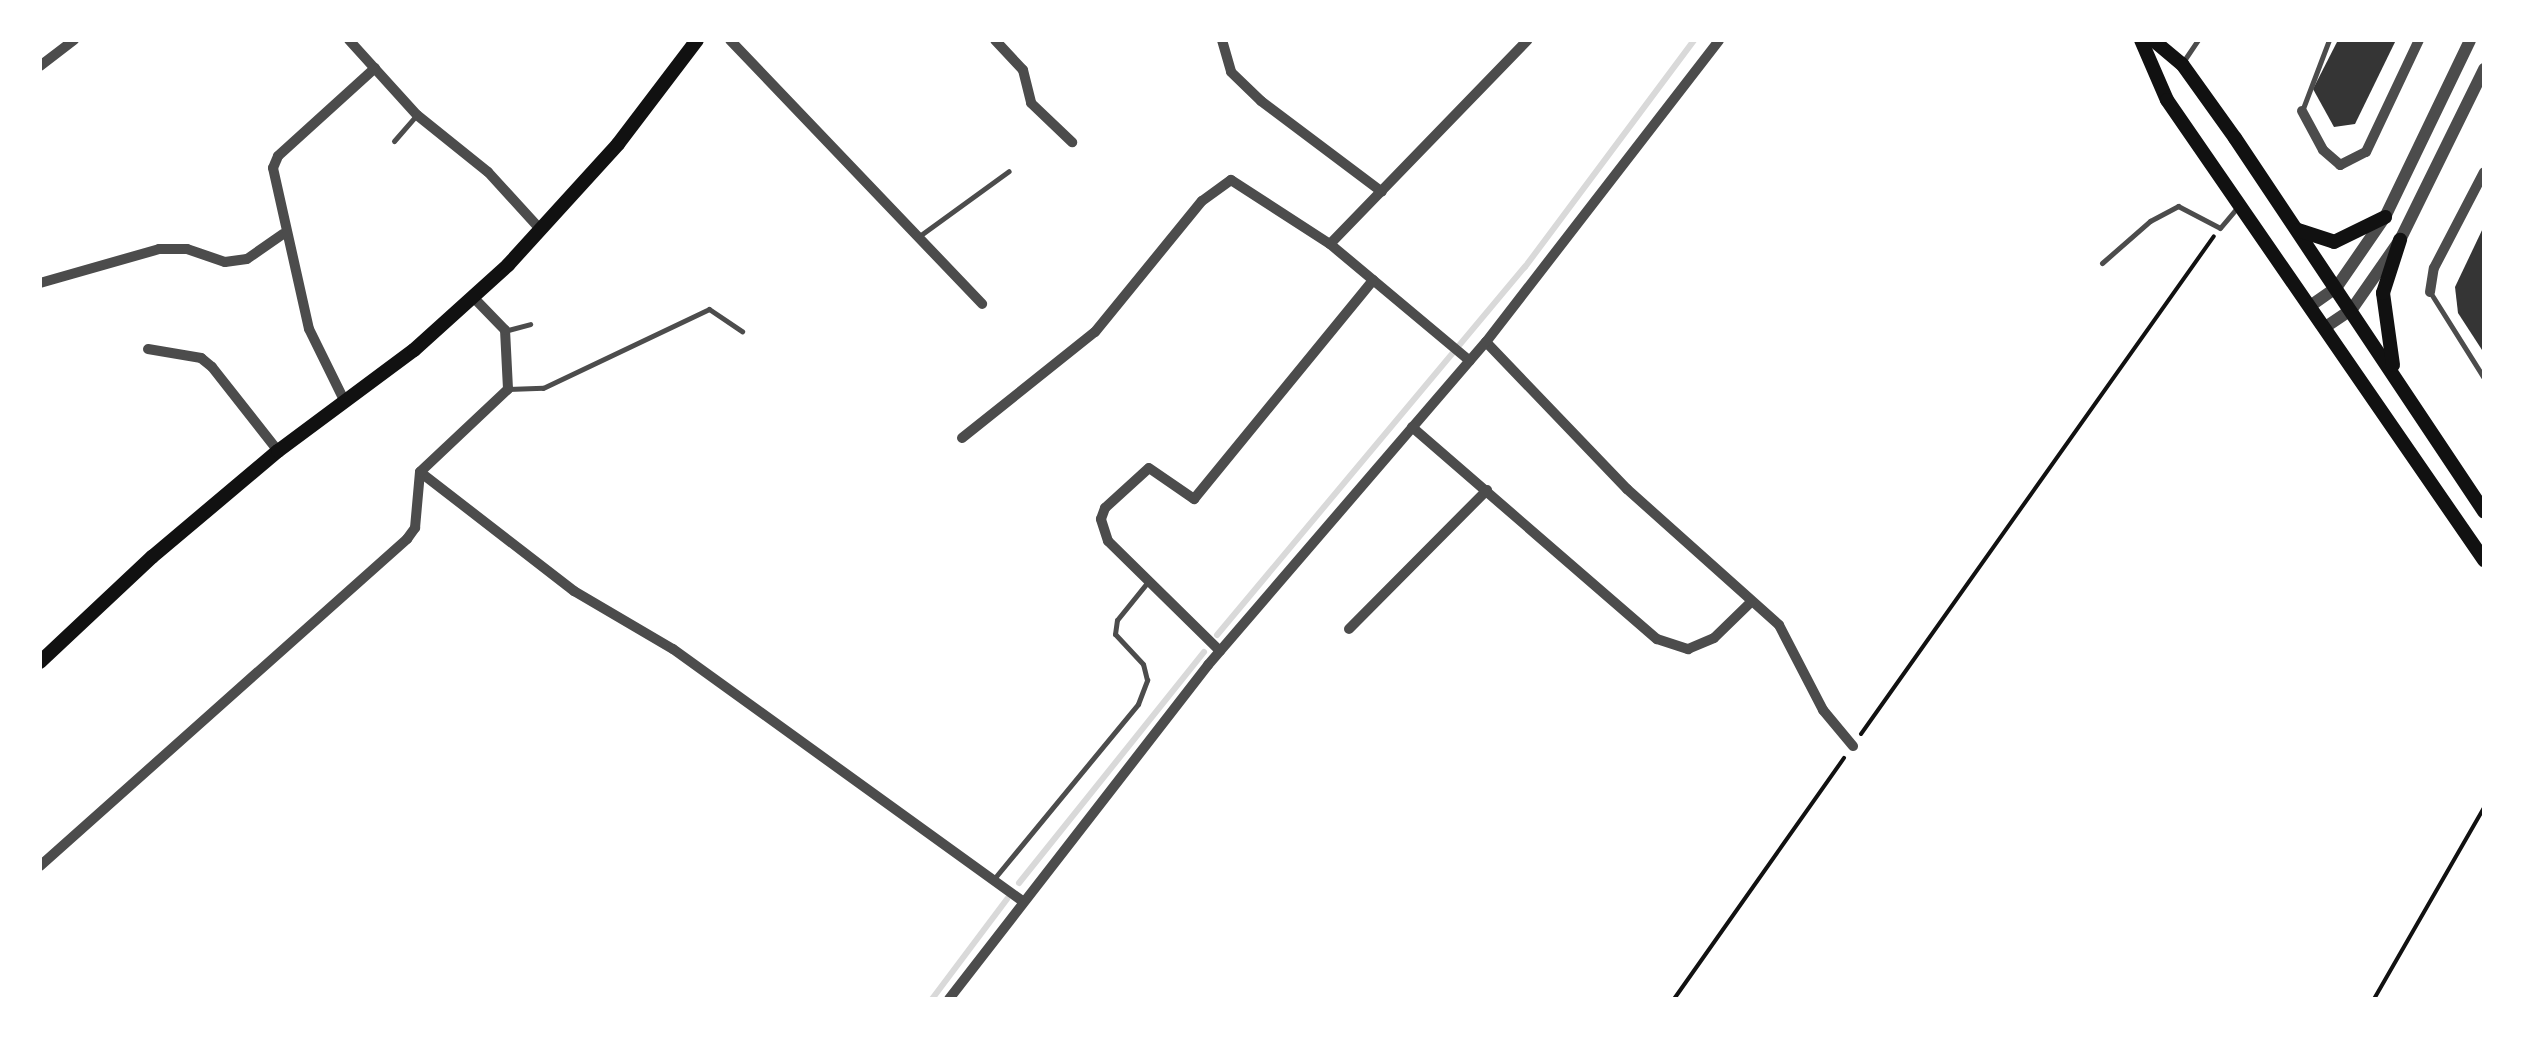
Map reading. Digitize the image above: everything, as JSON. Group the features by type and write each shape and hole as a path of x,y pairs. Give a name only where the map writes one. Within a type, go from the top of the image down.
{"main road":[{"path":"40,662 278,451 473,297 541,230 618,144 697,40"},
{"path":"2141,40 2167,100 2313,304 2484,560"},
{"path":"2153,40 2182,64 2352,310 2484,512"},
{"path":"2298,230 2334,242 2385,217"},
{"path":"2399,384 2382,305 2400,240"}],"street":[{"path":"40,66 74,40"},
{"path":"348,40 417,115 488,172 541,230"},
{"path":"730,40 982,304"},
{"path":"996,40 1023,70 1031,103 1072,142"},
{"path":"1222,40 1231,72 1261,101 1382,192"},
{"path":"1330,244 1528,40"},
{"path":"950,999 1220,651 1467,359 1486,342 1720,40"},
{"path":"2302,112 2323,150 2340,165 2366,152 2419,40"},
{"path":"2313,304 2336,288 2385,217 2470,40"},
{"path":"344,400 309,329 283,234 274,181 278,156 375,68"},
{"path":"2327,326 2352,310 2400,240 2484,69"},
{"path":"2430,292 2434,268 2484,172"},
{"path":"962,438 1096,332 1216,187 1231,180 1252,189 1330,244 1436,328 1467,359"},
{"path":"40,283 159,249 187,249 225,262 246,259 283,234"},
{"path":"1220,651 1108,541 1101,519 1106,508 1149,468 1194,499 1373,280"},
{"path":"40,866 407,540 415,528 420,472 508,390 505,330 473,297"},
{"path":"1486,342 1626,489 1779,625 1823,710 1853,746"},
{"path":"148,349 200,358 212,367 278,451"},
{"path":"1412,427 1657,639 1688,649 1714,638 1751,602"},
{"path":"420,472 574,591 673,649 1023,901"},
{"path":"1349,628 1486,490"}],"lane":[{"path":"2182,64 2198,40"},
{"path":"2302,112 2329,40"},
{"path":"394,141 417,115"},
{"path":"918,237 1009,171"},
{"path":"2102,262 2150,221 2178,206 2220,228 2242,202"},
{"path":"2430,292 2484,378"},
{"path":"508,390 543,388 709,309 742,331"},
{"path":"505,330 530,324"},
{"path":"993,880 1138,704 1147,680 1142,664 1115,634 1117,620 1149,581"}],"path":[{"path":"1674,999 2220,228"},
{"path":"2374,999 2484,808"}],"building":[{"path":"2338,40 2396,40 2355,124 2334,127 2313,89"},
{"path":"2484,226 2484,353 2458,313 2455,287"}],"waterway":[{"path":"1217,635 1525,267 1694,40"},
{"path":"1019,883 1204,652"},
{"path":"932,999 1007,899"}]}
